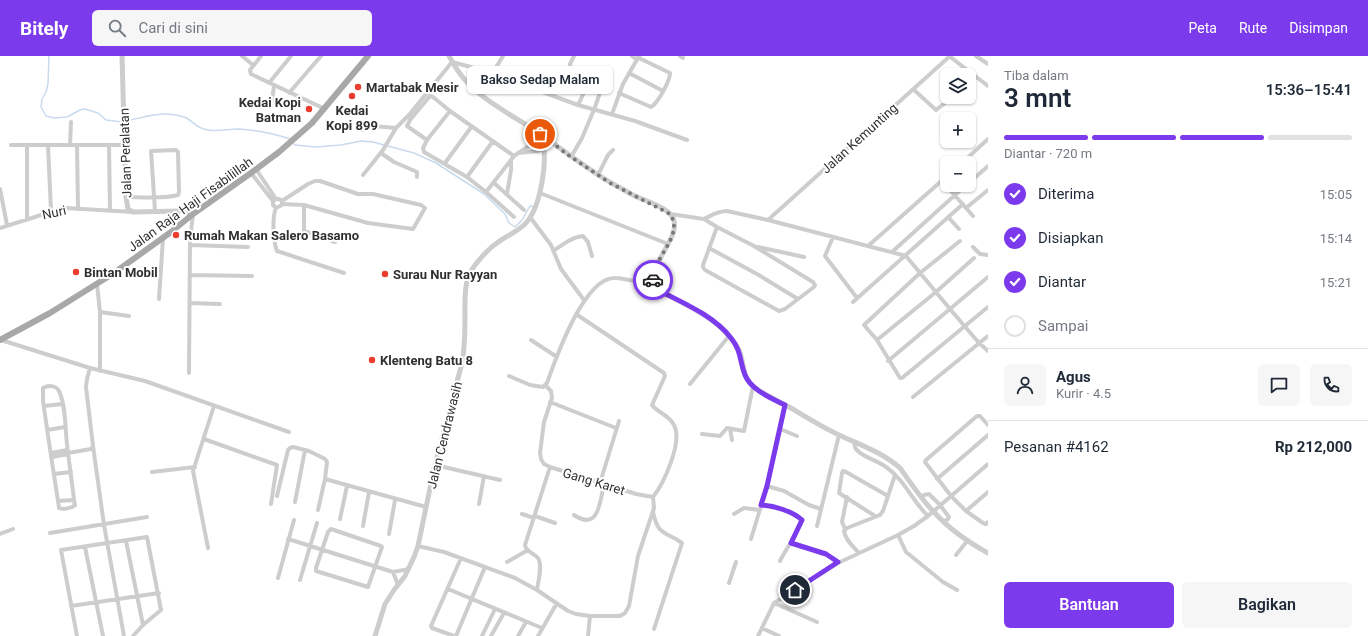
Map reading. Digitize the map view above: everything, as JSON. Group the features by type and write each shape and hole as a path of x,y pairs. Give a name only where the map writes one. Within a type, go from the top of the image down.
{"main road":[{"name":"Jalan Raja Haji Fisabilillah","path":"0,340 50,313 97,284 163,238 193,214 289,144 325,109 368,56"}],"street":[{"name":"Jalan Peralatan","path":"122,56 123,124 126,197 128,209 133,212 182,211 193,214"},
{"path":"242,56 254,65"},
{"path":"261,56 250,70 250,73 274,86 325,109"},
{"path":"269,83 291,56"},
{"path":"289,93 321,56"},
{"path":"449,56 466,82 482,95 598,175 632,195 670,214 704,219 754,246 814,284 814,287 786,309 779,311 705,270 703,265 717,227"},
{"path":"492,74 503,56"},
{"path":"571,73 570,64 574,56"},
{"path":"619,93 651,107 655,104 663,91 670,74 632,56"},
{"path":"949,56 988,86"},
{"name":"Jalan Kemunting","path":"768,220 949,56"},
{"path":"976,56 988,64"},
{"path":"612,114 619,93 638,58"},
{"path":"452,62 492,74 594,111 612,114 687,140"},
{"path":"363,175 381,153 396,128 409,115 452,62"},
{"path":"629,73 663,91"},
{"path":"571,157 582,138 594,111 605,78"},
{"path":"578,105 590,80"},
{"path":"271,107 274,86"},
{"path":"913,90 936,110 944,104"},
{"path":"427,140 407,126 410,120 430,96 514,156 538,151 544,148"},
{"path":"450,111 427,140 423,148 424,152 467,177 514,217"},
{"path":"70,145 71,122"},
{"path":"362,130 373,126 396,128"},
{"path":"445,163 472,126"},
{"path":"486,192 514,156 541,135"},
{"name":"Jalan Cendrawasih","path":"375,636 382,610 409,569 418,546 435,464 462,363 464,348 465,294 468,277 488,250 497,242 524,225 530,217 540,194 544,170 544,148 541,135"},
{"path":"970,156 988,139"},
{"path":"467,177 493,141"},
{"path":"11,145 124,145"},
{"path":"27,145 27,219"},
{"path":"48,145 51,211"},
{"path":"77,145 78,209"},
{"path":"109,145 110,211"},
{"path":"126,197 153,197 172,196 179,194 178,152 174,149 151,151 153,197 155,211"},
{"path":"598,175 608,155 613,150"},
{"path":"381,153 394,162 417,172 417,177"},
{"path":"507,194 514,156"},
{"path":"976,177 988,166"},
{"path":"254,171 275,200"},
{"path":"275,200 279,199 282,202 304,205 368,223 413,229 425,208 421,205 373,194 358,194 320,181 315,181 308,184 282,202 281,206 276,208"},
{"path":"494,183 524,210"},
{"path":"868,246 940,183"},
{"path":"0,189 8,225"},
{"path":"966,208 988,190"},
{"path":"952,192 973,216"},
{"path":"892,252 958,192"},
{"path":"540,194 668,244"},
{"path":"275,200 273,205 276,208 274,221 277,251 344,273"},
{"path":"853,302 906,256 962,204"},
{"path":"304,205 304,231 335,242"},
{"name":"Nuri","path":"0,228 51,211 66,208 133,212"},
{"path":"704,219 714,213 727,211 768,220 906,256 965,327 988,351"},
{"path":"189,373 190,245 193,214"},
{"path":"670,214 674,221 674,229 654,271 653,280 658,290 711,319 729,336 739,350 745,375 748,382 753,386 839,435 879,453 894,463 900,468 943,522 988,553"},
{"path":"530,217 551,245 561,269 584,300"},
{"path":"948,217 959,229"},
{"path":"553,251 576,237 583,236 586,237 592,256"},
{"path":"833,237 826,256 857,298"},
{"path":"159,299 162,276 163,238"},
{"path":"960,241 920,273 864,325 876,340 900,378 902,378 988,307"},
{"path":"190,245 248,247"},
{"path":"754,246 804,257"},
{"path":"973,247 980,254 988,255"},
{"path":"709,248 757,274 798,299"},
{"path":"876,340 936,292 974,258"},
{"path":"190,275 252,276"},
{"path":"544,386 576,314 584,300 598,285 606,280 614,278 655,286"},
{"path":"888,361 988,278"},
{"path":"97,284 100,312 100,371"},
{"path":"190,303 220,304"},
{"path":"100,312 129,316"},
{"path":"418,546 444,552 518,579 568,611 576,614 590,616 620,616 627,610 638,556 653,512 653,497 662,482 676,448 675,426 652,405 665,378 664,373 576,314"},
{"path":"690,384 729,336"},
{"path":"913,397 988,336"},
{"path":"0,340 100,371 145,381 289,432"},
{"path":"531,340 557,357"},
{"path":"90,368 86,387 93,446 104,525 124,636"},
{"path":"510,376 530,385 544,386 552,393 550,402 616,428"},
{"path":"53,386 59,390 62,404 74,507 61,509 58,502 47,430 43,388 53,386"},
{"path":"702,434 720,436 726,428 744,431 753,386"},
{"name":"Gang Karet","path":"550,402 544,422 540,453 544,464 602,484 636,494 653,497"},
{"path":"44,406 62,404"},
{"path":"751,539 767,486 785,405"},
{"path":"208,548 193,471 214,406"},
{"path":"988,425 980,416 977,416 926,460 926,464 951,496 966,511 984,523 986,524 988,522"},
{"path":"574,515 584,520 593,518 596,515 600,506 602,484 619,421"},
{"path":"47,430 65,427"},
{"path":"730,429 732,440"},
{"path":"780,429 798,436"},
{"path":"817,526 839,435"},
{"path":"937,479 988,435"},
{"path":"204,439 277,465 271,504"},
{"path":"854,442 856,450 859,453 882,464 895,475 904,484 921,510 928,516"},
{"path":"51,455 92,449 93,446"},
{"path":"277,496 288,450 293,447 305,450 323,458 327,462 318,510"},
{"path":"295,502 305,450"},
{"path":"435,464 500,480"},
{"path":"758,636 774,603 838,562 898,535 928,516 988,464"},
{"path":"152,472 195,466"},
{"path":"537,590 540,565 538,558 525,548 525,545 550,467"},
{"path":"875,516 839,493 843,471 888,496"},
{"path":"54,474 71,472"},
{"path":"845,530 880,515 883,512 895,475"},
{"path":"479,504 484,476"},
{"path":"325,479 395,500 426,507"},
{"path":"340,519 347,486"},
{"path":"767,486 784,491 809,505 821,509"},
{"path":"363,526 369,492"},
{"path":"966,511 988,492"},
{"path":"922,497 929,494 940,505 949,517 943,522"},
{"path":"847,498 842,522 845,530 844,534 859,553"},
{"path":"58,502 74,500"},
{"path":"389,534 395,500"},
{"path":"734,514 744,508 779,508 799,517 802,520 780,561"},
{"path":"653,512 660,531 682,543 654,629"},
{"path":"522,514 555,523"},
{"path":"50,533 147,517"},
{"path":"278,578 294,520"},
{"path":"300,580 317,523"},
{"path":"0,534 13,529"},
{"path":"331,529 381,546 382,550 368,587 318,573 316,568 322,551 328,532 331,529"},
{"path":"898,535 902,547 909,558 931,571 943,582 956,590"},
{"path":"77,636 61,550 147,537 161,610 143,624 134,636"},
{"path":"288,539 322,551 393,572 409,569"},
{"path":"956,555 968,540"},
{"path":"126,541 143,624"},
{"path":"791,543 826,554 838,562"},
{"path":"85,547 103,636"},
{"path":"507,562 528,550"},
{"path":"461,558 431,626 455,636 485,567"},
{"path":"729,583 736,562"},
{"path":"393,572 398,585"},
{"path":"448,589 542,628"},
{"path":"71,606 158,594"},
{"path":"538,636 557,603"},
{"path":"774,603 817,622"},
{"path":"482,636 495,609"},
{"path":"491,636 504,613"},
{"path":"588,636 590,616"},
{"path":"518,636 526,622"},
{"path":"762,628 779,636"}],"waterway":[{"path":"49,56 48,84 42,99 41,107 46,116 54,118 67,117 85,109 98,113 106,120 122,122"},
{"path":"126,121 155,115 169,114 184,117 200,128 208,130 251,130 271,133 290,139"},
{"path":"292,142 295,145 316,147 341,145 361,141 373,142 414,153 436,163 484,194 505,214 509,223 515,227 522,220 530,206 533,207"}],"way so far":[{"path":"540,134 610,183 663,209 670,214 674,221 674,229 654,271 653,280"}],"place":[{"name":"Martabak Mesir","path":"358,87"},
{"name":"Kedai Kopi 899","path":"352,96"},
{"name":"Kedai Kopi Batman","path":"309,109"},
{"name":"Bakso Sedap Malam","path":"540,134"},
{"name":"Rumah Makan Salero Basamo","path":"176,235"},
{"name":"Bintan Mobil","path":"76,272"},
{"name":"Surau Nur Rayyan","path":"385,274"},
{"name":"Klenteng Batu 8","path":"372,360"}],"route":[{"path":"653,280 658,290 716,322 731,338 739,350 743,370 748,382 768,396 785,405 767,486 761,505 779,508 799,517 802,520 801,524 791,543 826,554 838,562 829,570 795,590"}]}
